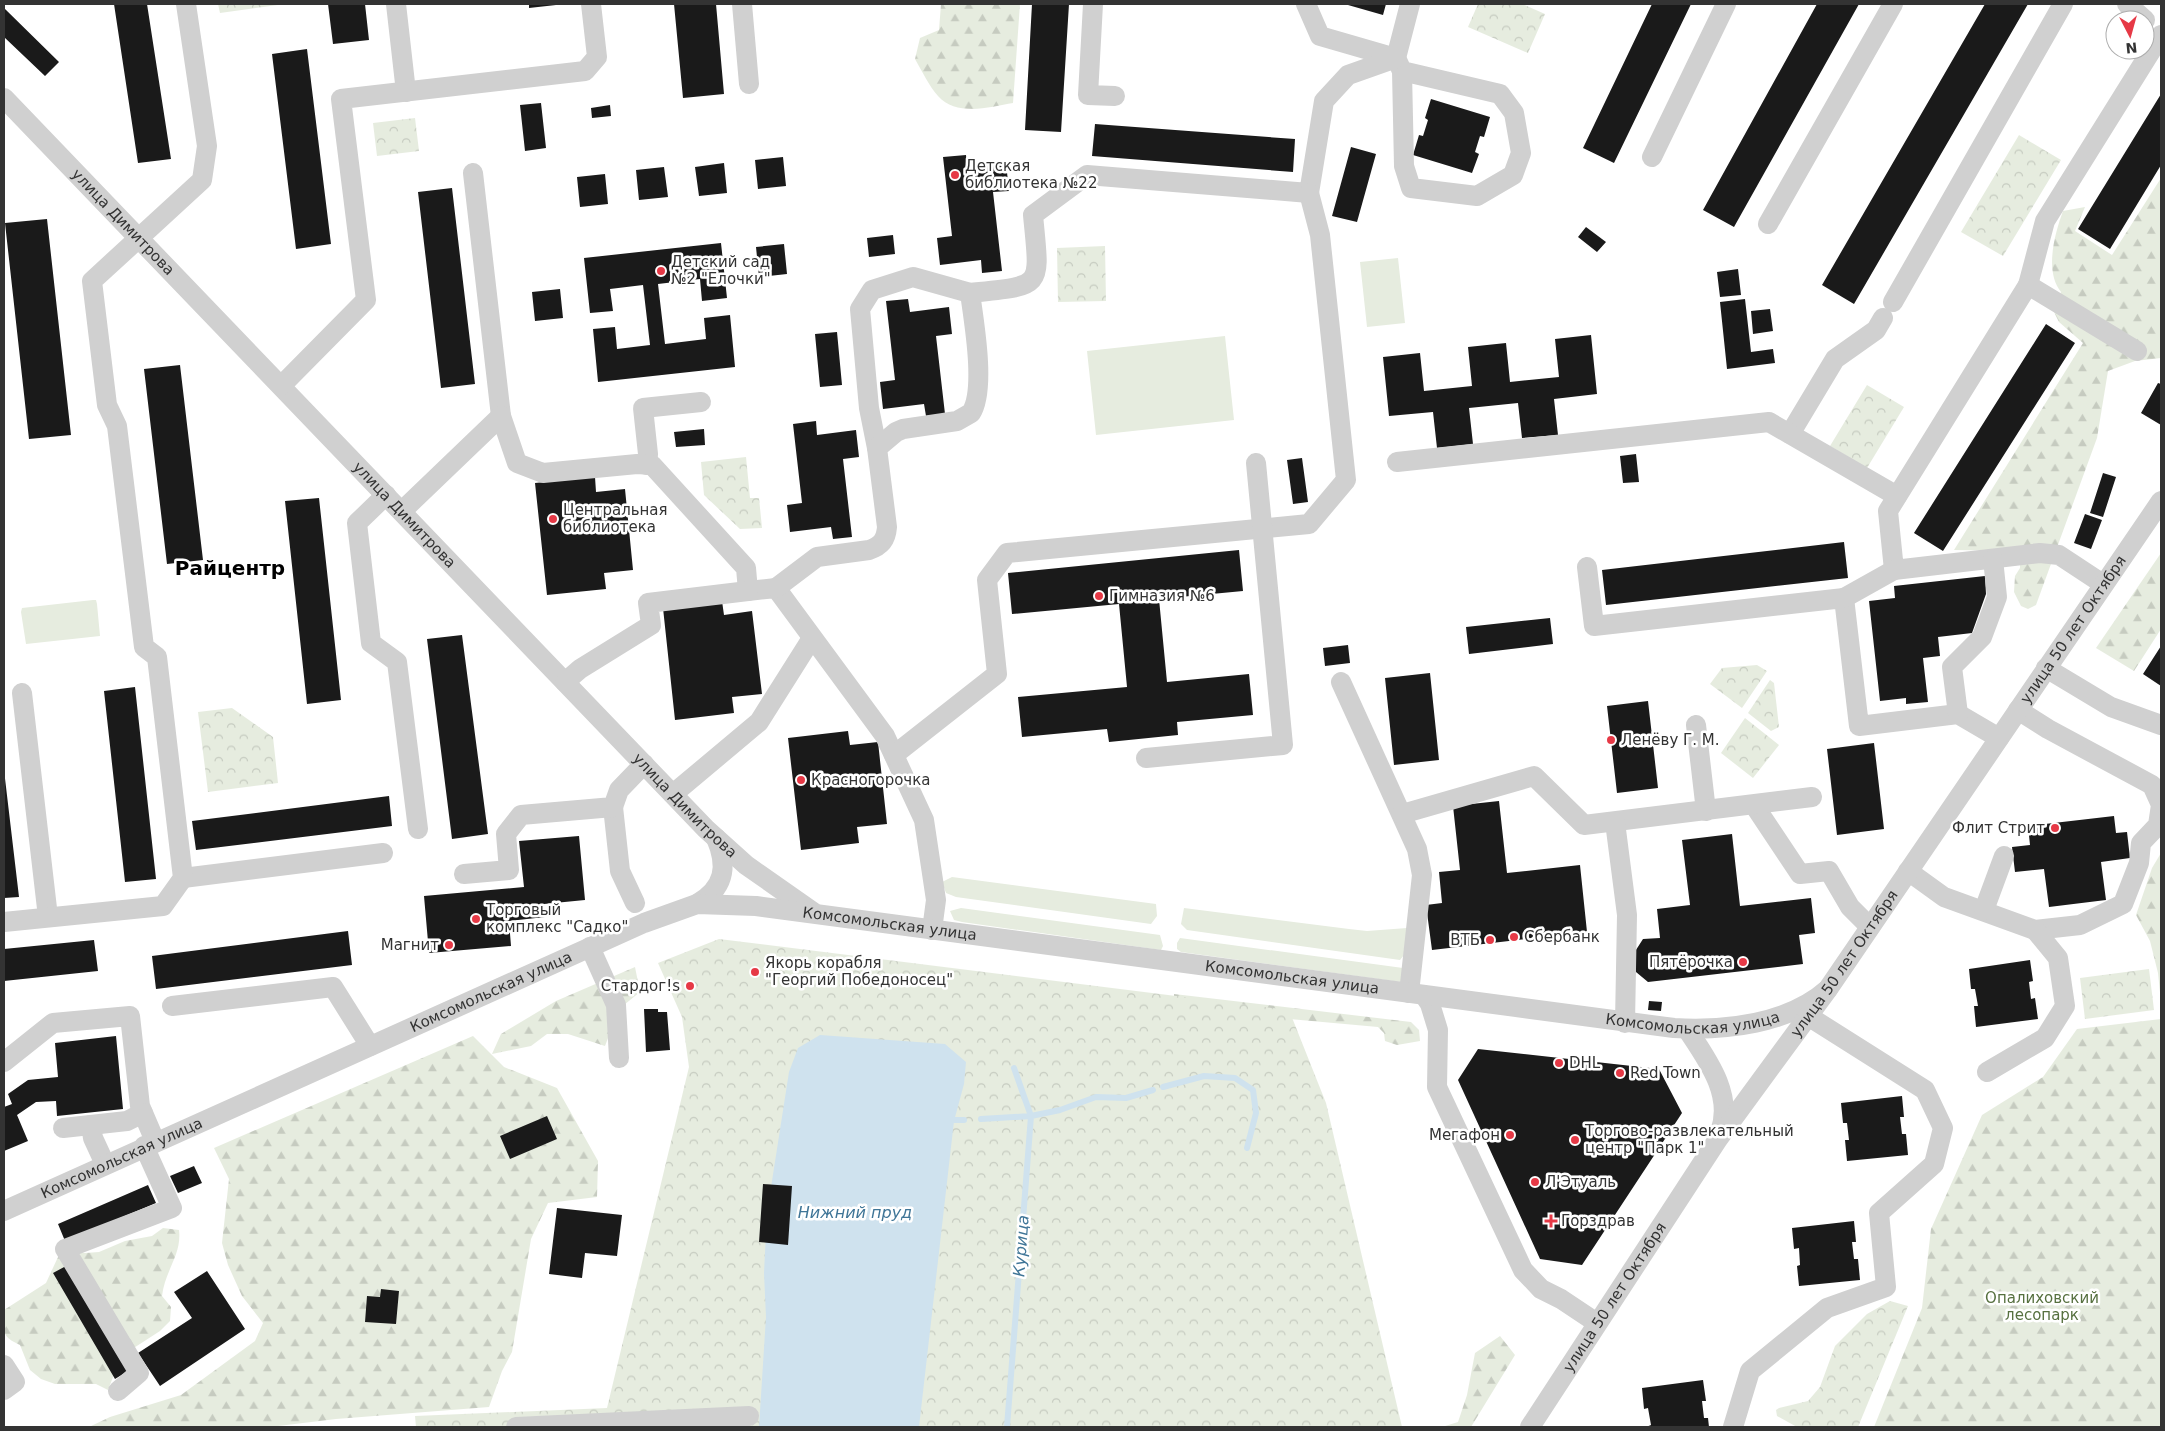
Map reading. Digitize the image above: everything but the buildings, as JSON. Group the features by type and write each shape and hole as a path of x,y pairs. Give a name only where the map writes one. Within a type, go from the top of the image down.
{"street":[{"path":"4,922 163,906 183,878 157,657 144,647 117,426 106,406 92,282 202,180 207,146 186,4"},
{"path":"396,4 406,92"},
{"path":"282,385 366,300 341,99 585,71 597,57 591,4"},
{"path":"742,4 749,84"},
{"path":"1094,4 1088,94 1115,96"},
{"path":"1306,4 1320,36 1399,64 1500,94 1514,113 1521,153 1513,175 1477,196 1411,188 1404,166 1399,64 1410,4"},
{"path":"1652,157 1726,4"},
{"path":"1768,224 1893,4"},
{"path":"1790,434 1835,359 1876,330 2063,4"},
{"path":"1894,570 1888,511 2028,285 2045,221 2161,35"},
{"path":"894,755 996,674 987,580 1007,553 1309,524 1346,480 1320,235 1309,193 1324,101 1348,75 1399,64"},
{"name":"улица Димитрова","path":"4,98 716,838 746,865 817,915"},
{"path":"473,173 501,416 517,463 543,473 652,465 746,568 748,591"},
{"path":"566,682 580,669 651,625 648,603 776,588 817,557 869,550 876,548 882,542 886,535 886,527 877,448 869,408 860,310 872,290 912,277 970,294 1018,288 1026,285 1033,280 1038,264 1033,215 1087,175 1309,193"},
{"path":"2028,285 2137,351"},
{"path":"877,448 896,432 903,429 957,421 965,418 975,407 977,347 970,294"},
{"path":"647,465 648,454 643,408 701,402"},
{"path":"402,511 501,416"},
{"path":"1397,462 1768,422 1897,496"},
{"path":"1146,758 1283,745 1256,463"},
{"path":"386,495 357,523 371,643 397,662 418,829"},
{"name":"улица 50 лет Октября","path":"1530,1427 1718,1139 1828,989 2161,501"},
{"path":"1587,567 1594,626 1844,598 1894,570 2040,553 2059,555 2103,584"},
{"path":"1958,714 1952,668 1982,637 1997,597 1993,559"},
{"path":"776,588 885,736 924,820 936,900 932,930"},
{"path":"1844,598 1859,726 1958,714 1999,738"},
{"path":"673,794 759,722 812,638"},
{"path":"2046,668 2111,707 2161,725"},
{"path":"1341,682 1417,849 1422,875 1416,994 1432,1009 1438,1030 1437,1087 1523,1270 1541,1289 1561,1299 1597,1323"},
{"path":"22,693 48,917"},
{"path":"1908,871 1944,897 2035,930 2080,925 2123,904 2139,863 2141,843 2158,824 2161,805 2152,785 2048,729 2018,710"},
{"path":"1696,724 1706,811"},
{"path":"635,903 620,871 613,806 619,790 644,764"},
{"path":"1402,814 1534,776 1584,825 1812,797"},
{"path":"1754,805 1800,874 1829,871 1850,907 1870,928"},
{"path":"464,874 509,870 506,834 521,815 613,806"},
{"path":"1615,822 1626,915 1625,1023"},
{"path":"697,904 714,891 720,881 723,862 716,838"},
{"path":"183,878 383,853"},
{"path":"1984,910 2004,856"},
{"name":"Комсомольская улица","path":"4,1211 644,923 697,904 756,906 1625,1023 1687,1029 1728,1026 1783,1015 1815,1000 1828,989"},
{"path":"1987,1072 2045,1038 2064,1006 2058,958 2035,930"},
{"path":"590,947 616,1005 619,1058"},
{"path":"172,1006 333,986 370,1046"},
{"path":"4,1062 53,1023 130,1016 140,1106 144,1113 150,1144 172,1208 64,1249 139,1374 118,1391"},
{"path":"1733,1427 1750,1371 1827,1308 1886,1287 1879,1213 1934,1164 1942,1128 1926,1090 1808,1016"},
{"path":"1687,1029 1709,1062 1721,1091 1725,1119 1718,1139"},
{"path":"63,1128 126,1121 144,1113"},
{"path":"91,1125 93,1138 105,1164"},
{"path":"4,1365 16,1382 4,1390"},
{"path":"516,1427 749,1416"}],"green space":[{"path":"218,4 285,4 220,13"},
{"path":"941,4 1020,4 1013,103 974,109 954,107 935,92 915,59 920,38 939,30"},
{"path":"1478,4 1522,4 1545,14 1528,53 1468,27"},
{"path":"415,118 419,151 377,156 373,123"},
{"path":"2019,135 2061,160 2003,256 1961,232"},
{"path":"2161,178 2161,358 2135,361 2108,371 2097,438 2036,605 2028,609 2021,606 2014,592 2015,576 2020,568 2020,551 1954,550 2083,343 2059,322 2053,310 2061,292 2053,274 2052,263 2054,241 2063,211 2085,207 2075,231 2112,255"},
{"path":"1105,246 1106,301 1058,302 1057,248"},
{"path":"1398,258 1405,323 1367,327 1360,262"},
{"path":"1225,336 1234,420 1096,435 1087,351"},
{"path":"1867,385 1904,407 1867,468 1830,446"},
{"path":"746,457 750,498 759,498 762,528 740,529 704,495 701,462"},
{"path":"2161,553 2161,629 2134,671 2096,648"},
{"path":"96,600 100,636 26,644 22,608"},
{"path":"1757,665 1767,671 1742,708 1710,684 1722,668"},
{"path":"1770,680 1774,683 1779,727 1771,731 1748,713"},
{"path":"232,708 273,737 278,783 208,792 198,712"},
{"path":"1745,718 1779,745 1753,778 1721,753"},
{"path":"2161,853 2161,1002 2158,973 2150,941 2136,915 2152,868"},
{"path":"952,877 1156,904 1157,916 1151,924 956,897 946,893 942,882"},
{"path":"961,908 1160,935 1163,946 1161,950 954,920 950,911"},
{"path":"1184,908 1367,931 1407,928 1404,955 1400,960 1187,930 1181,924"},
{"path":"1180,938 1403,968 1401,982 1181,952 1177,949 1177,943"},
{"path":"719,939 1289,1010 1326,1103 1402,1427 416,1427 415,1416 607,1408 689,1067 682,1017 658,963"},
{"path":"635,967 640,992 619,1009 605,1046 568,1034 547,1034 531,1046 492,1054 501,1034 556,1001"},
{"path":"2149,969 2154,1010 2085,1019 2080,978"},
{"path":"1174,994 1411,1022 1419,1030 1420,1041 1397,1045 1385,1041 1384,1033 1378,1027 1178,1009 1174,1003"},
{"name":"Опалиховский лесопарк","path":"2161,1019 2161,1427 1874,1427 1922,1308 1931,1229 1982,1115 2043,1077 2077,1029"},
{"path":"473,1036 504,1067 557,1088 598,1161 597,1197 548,1203 531,1239 512,1352 502,1371 489,1407 336,1419 270,1427 89,1427 110,1417 181,1395 255,1341 263,1323 242,1296 228,1265 222,1243 229,1179 214,1148"},
{"path":"163,1228 179,1230 176,1255 166,1278 162,1296 171,1307 170,1321 160,1331 126,1353 118,1364 108,1390 96,1384 55,1384 41,1379 30,1370 20,1345 9,1339 4,1332 4,1310 46,1283 58,1257 71,1251 99,1252 125,1241 152,1236"},
{"path":"1890,1301 1908,1306 1858,1427 1797,1427 1777,1416 1776,1410 1779,1408 1808,1401 1820,1387 1835,1346 1867,1314"},
{"path":"1500,1336 1515,1355 1471,1427 1442,1427 1458,1422 1467,1395 1475,1353"}],"water":[{"name":"Нижний пруд","path":"820,1035 945,1044 966,1062 964,1084 954,1121 919,1427 759,1427 766,1317 764,1273 767,1213 789,1072 798,1048"}],"waterway":[{"name":"Курица","path":"1007,1427 1031,1116 1014,1068"},
{"path":"1163,1087 1204,1076 1235,1078 1253,1090 1256,1113 1247,1148"},
{"path":"981,1119 1031,1116 1060,1110 1096,1097 1126,1098 1153,1090"},
{"path":"954,1120 964,1120"}],"place":[{"name":"Детская библиотека №22","path":"955,175"},
{"name":"Детский сад №2 \"Елочки\"","path":"661,271"},
{"name":"Центральная библиотека","path":"553,519"},
{"name":"Гимназия №6","path":"1099,596"},
{"name":"Ленёву Г. М.","path":"1611,740"},
{"name":"Красногорочка","path":"801,780"},
{"name":"Флит Стрит","path":"2055,828"},
{"name":"Торговый комплекс \"Садко\"","path":"476,919"},
{"name":"Сбербанк","path":"1514,937"},
{"name":"ВТБ","path":"1490,940"},
{"name":"Магнит","path":"449,945"},
{"name":"Пятёрочка","path":"1743,962"},
{"name":"Якорь корабля \"Георгий Победоносец\"","path":"755,972"},
{"name":"Стардог!s","path":"690,986"},
{"name":"DHL","path":"1559,1063"},
{"name":"Red Town","path":"1620,1073"},
{"name":"Мегафон","path":"1510,1135"},
{"name":"Торгово-развлекательный центр \"Парк 1\"","path":"1575,1140"},
{"name":"Л'Этуаль","path":"1535,1182"},
{"name":"Горздрав","path":"1551,1221"}],"district":[{"name":"Райцентр","path":"230,568"}]}
